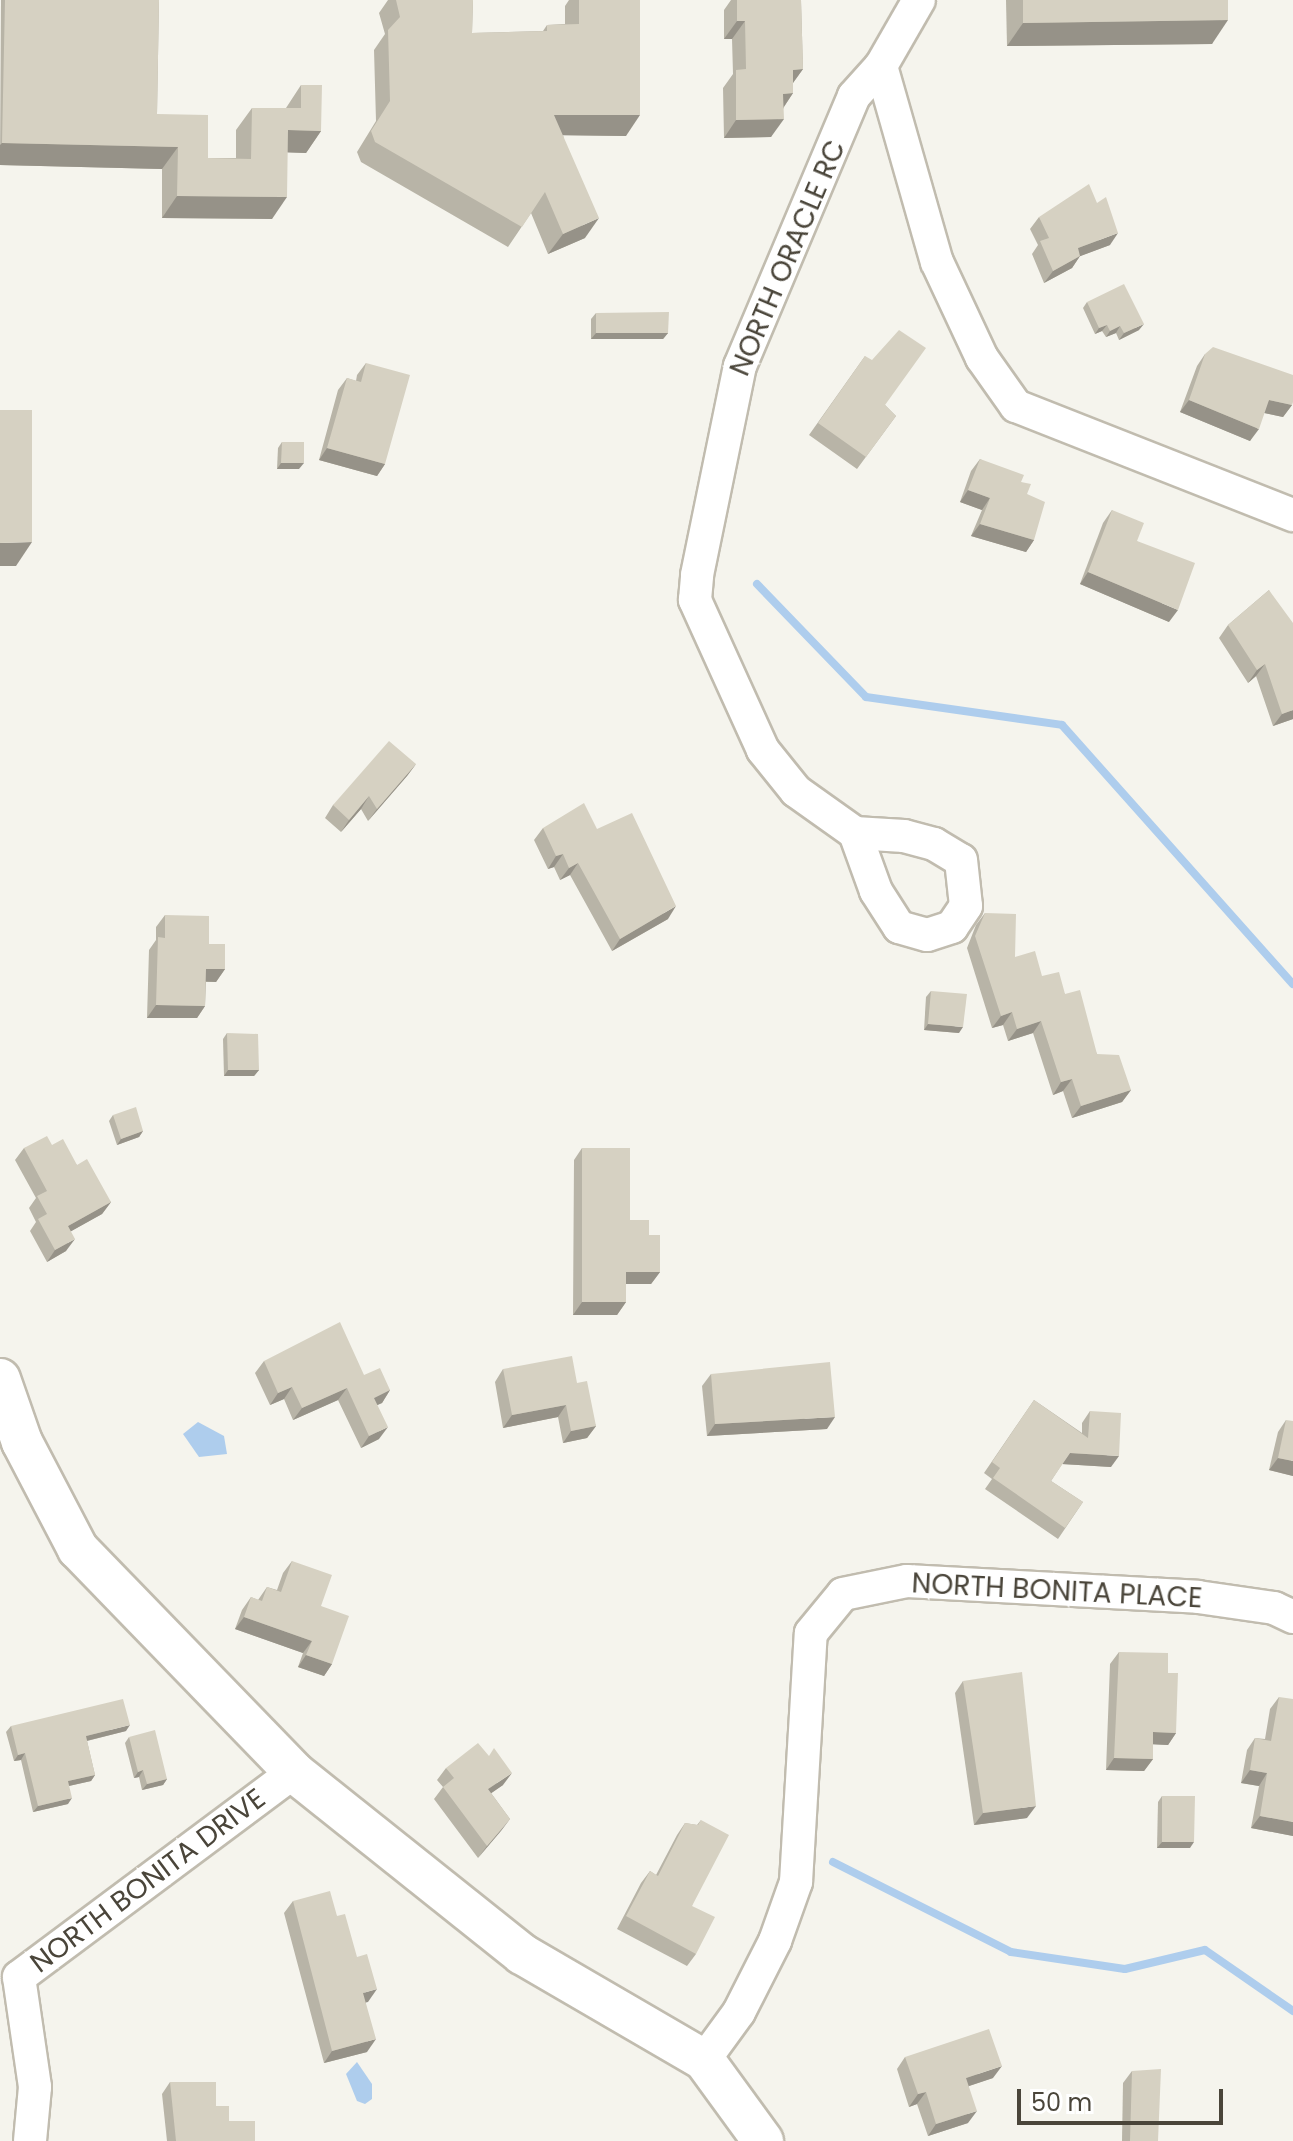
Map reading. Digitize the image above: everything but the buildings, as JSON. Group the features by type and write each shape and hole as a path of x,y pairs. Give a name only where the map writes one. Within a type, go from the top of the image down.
{"street":[{"name":"NORTH ORACLE RC","path":"855,833 796,791 763,750 695,600 733,386 854,96 881,66 919,0"},
{"path":"881,66 937,262 982,358 1016,406 1293,515"},
{"path":"0,1379 22,1442 78,1549 294,1772 522,1954 704,2060 763,2141"},
{"name":"NORTH BONITA PLACE","path":"704,2060 746,1998 775,1941 796,1882 811,1633 843,1594 922,1581 1198,1597 1274,1608 1293,1617"},
{"name":"NORTH BONITA DRIVE","path":"10,1972 294,1772"},
{"path":"10,1972 35,2087 30,2141"}],"water":[{"path":"198,1422 224,1436 227,1454 199,1457 183,1434"},
{"path":"357,2062 372,2084 372,2099 365,2104 357,2101 346,2074"}],"waterway":[{"path":"757,584 866,697 1062,725 1293,984"},
{"path":"833,1862 1011,1952 1125,1969 1205,1950 1293,2011"}]}
